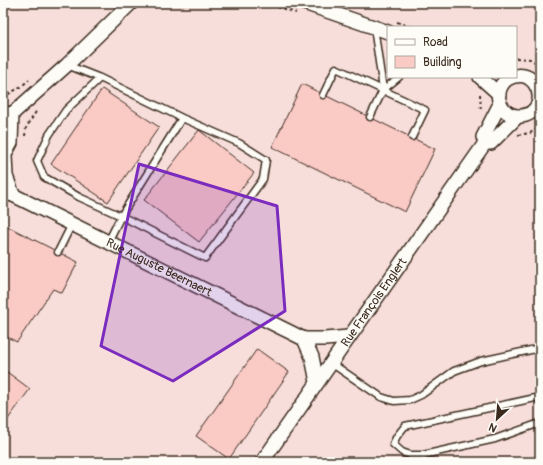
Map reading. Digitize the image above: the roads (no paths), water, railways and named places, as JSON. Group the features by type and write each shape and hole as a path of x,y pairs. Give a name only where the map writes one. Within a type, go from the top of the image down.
{"street":[{"path":"4,156 11,143 8,114 67,65 131,3"},
{"path":"304,3 387,32"},
{"path":"510,78 502,84 499,99 483,137 485,143 491,143 529,114 538,104 539,91 536,82 529,78 517,76"},
{"path":"481,78 499,99 504,110 510,114 529,114"},
{"name":"Rue François Englert","path":"262,462 485,143"},
{"name":"Rue Auguste Beernaert","path":"4,156 8,194 72,224 304,339"},
{"path":"317,382 312,357 304,339 325,340 350,337"}],"lane":[{"path":"374,27 383,90"},
{"path":"67,65 100,78 182,118 239,143 266,160 263,179 205,258 121,216 79,197 44,177 37,161 49,135 66,110 100,78"},
{"path":"323,95 336,68 383,90 425,110 412,137"},
{"path":"370,117 383,90 398,78"},
{"path":"108,242 121,216 182,118"},
{"path":"58,252 72,224"},
{"path":"330,363 381,397 394,401 410,400 421,395 454,371 481,361 540,348"},
{"path":"540,397 405,426 396,436 393,444 402,452 410,455 423,456 495,439 540,423"}]}
